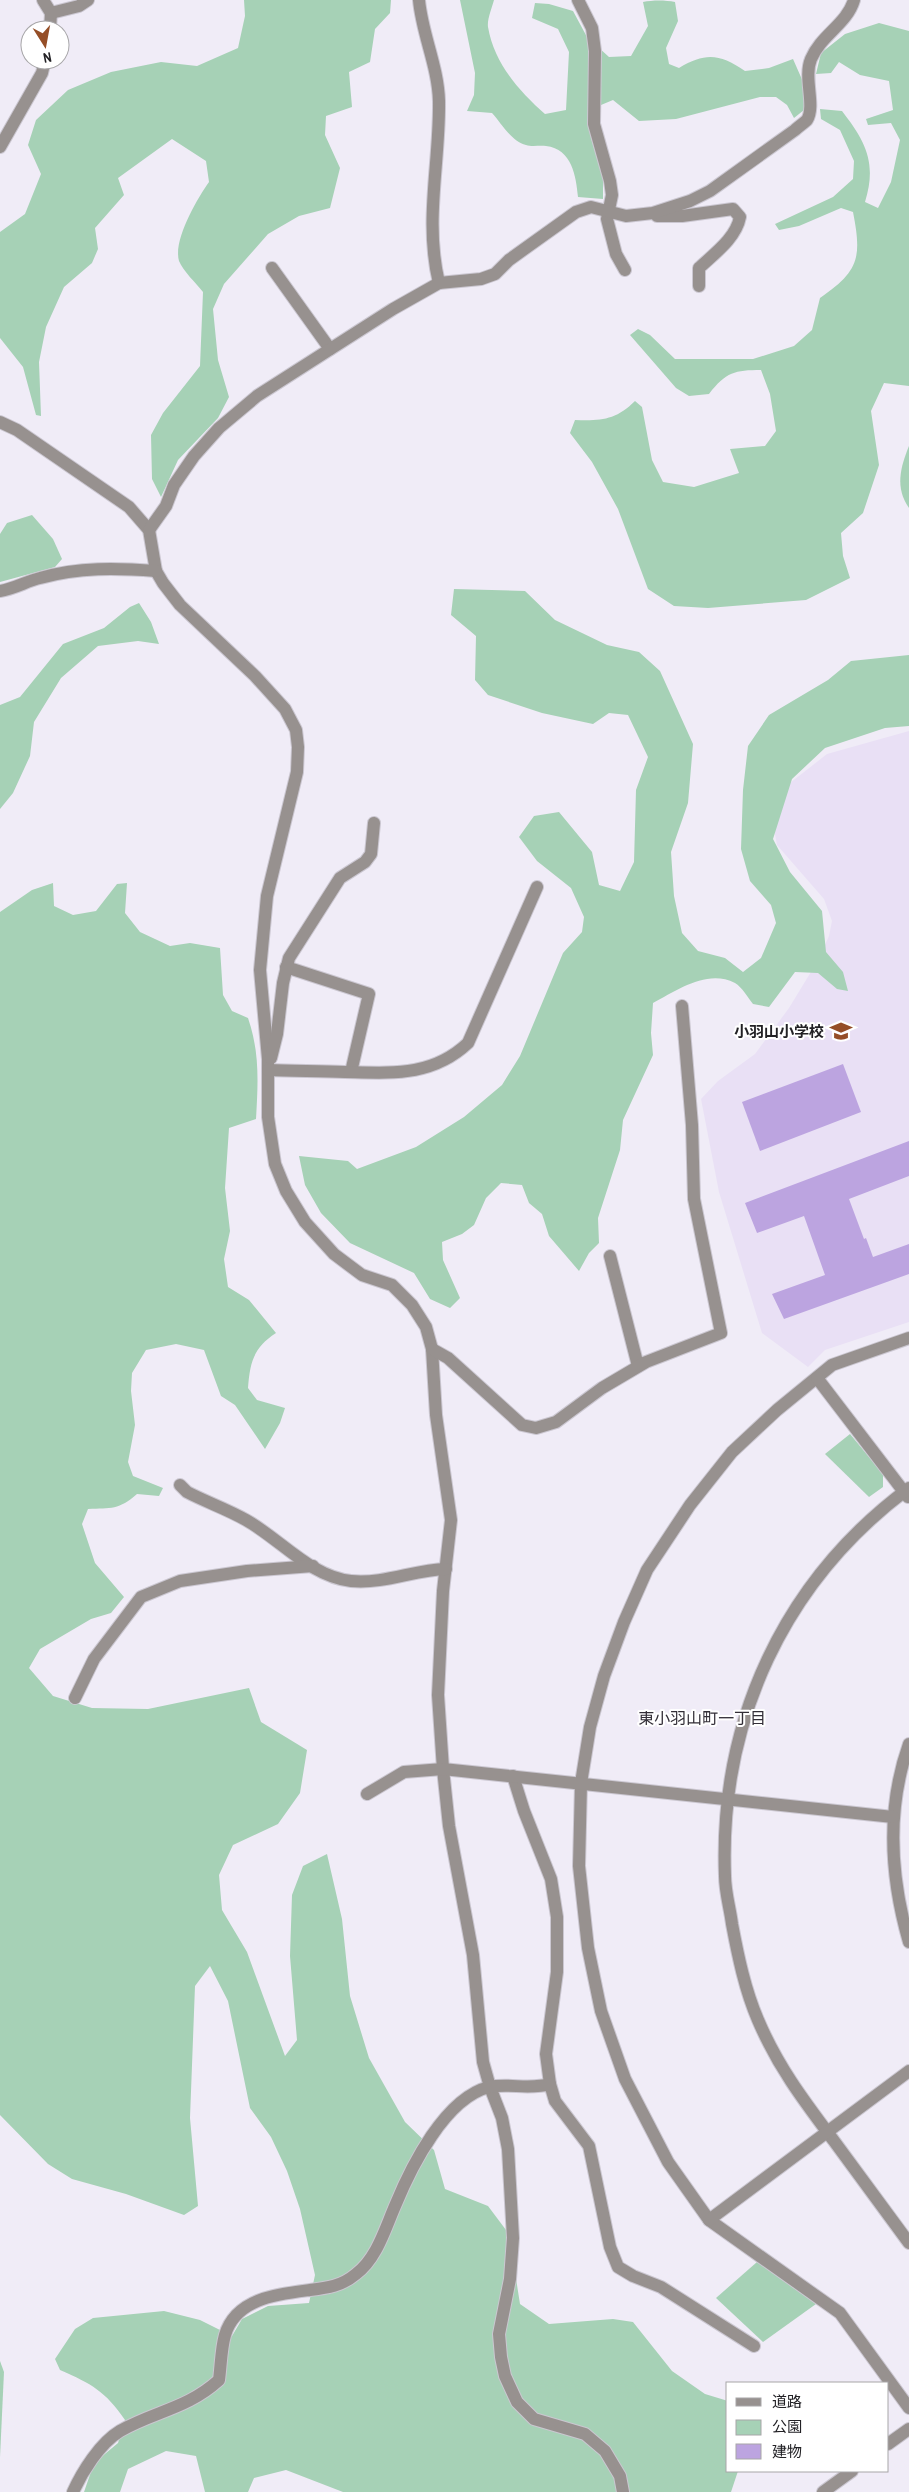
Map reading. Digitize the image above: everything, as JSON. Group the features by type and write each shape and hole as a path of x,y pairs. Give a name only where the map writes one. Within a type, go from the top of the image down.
{"street":[{"path":"43,0 52,13 51,20"},
{"path":"52,13 79,6 88,0"},
{"path":"419,0 438,84 439,103 432,214 432,256 439,283"},
{"path":"578,0 592,28 595,51 594,124 610,181 612,195 607,220 616,254 624,270"},
{"path":"149,530 166,506 174,485 194,456 219,428 257,396 330,349 439,283 481,278 496,274 509,260 576,212 591,207 626,216 653,213 690,201 710,191 806,120 809,109 807,73 811,59 822,40 851,11 854,0"},
{"path":"0,147 43,70"},
{"path":"653,213 658,216 682,216 733,209 740,217 738,227 722,246 699,268 698,286"},
{"path":"272,268 330,349"},
{"path":"0,422 24,435 129,507 149,530 156,572 180,605 255,676 285,709 296,730 298,747 297,772 267,896 260,970 268,1070 268,1117 275,1164 286,1192 305,1222 334,1254 362,1275 392,1285 412,1305 426,1327 432,1349 436,1415 451,1520 438,1695 443,1769 449,1826 473,1955 483,2062 502,2118 508,2148 513,2238 510,2278 499,2334 505,2376 518,2402 534,2420 586,2434 605,2451 620,2476 623,2492"},
{"path":"0,591 41,578 86,569 114,568 156,572"},
{"path":"268,1070 277,1034 286,967 289,958 332,888 340,878 365,862 371,854 374,823"},
{"path":"268,1070 393,1074 443,1062 457,1054 468,1043 537,887"},
{"path":"286,967 369,994 351,1072"},
{"path":"432,1349 448,1358 522,1425 536,1428 556,1422 602,1388 638,1366 722,1333 694,1199 692,1126 682,1006"},
{"path":"610,1256 638,1366"},
{"path":"909,1338 832,1365 777,1410 732,1452 690,1505 647,1570 624,1622 604,1676 590,1727 581,1782 579,1866 588,1948 601,2011 625,2079 668,2162 709,2220 840,2313 909,2408"},
{"path":"818,1378 907,1493 844,1546 809,1586 778,1636 753,1690 736,1746 728,1800 725,1877 737,1953 758,2019 788,2080 909,2243"},
{"path":"180,1486 187,1492 247,1520 313,1566 349,1581 372,1582 446,1569"},
{"path":"75,1698 94,1660 141,1597 180,1581 313,1566"},
{"path":"909,1744 900,1773 893,1817 895,1883 909,1942"},
{"path":"367,1794 404,1772 443,1769 581,1782 728,1800 893,1817"},
{"path":"514,1776 524,1811 551,1879 557,1917 558,1948 555,2000 546,2054 550,2084 556,2101 589,2146 610,2248 618,2267 633,2276 661,2287 754,2346"},
{"path":"709,2220 909,2071"},
{"path":"73,2492 83,2469 118,2432 183,2405 204,2393 219,2380 225,2334 234,2316 245,2306 276,2294 336,2286 356,2274 374,2255 402,2188 446,2116 470,2096 490,2087 538,2087 550,2084"},
{"path":"889,2443 909,2429"},
{"path":"823,2492 851,2472"}],"shaded area":[{"name":"小羽山小学校","path":"909,731 909,1322 825,1350 808,1367 762,1333 719,1192 701,1099 718,1081 755,1054 789,1008 817,962 829,936 832,921 824,899 777,845 770,807 790,783 827,754"}],"green space":[{"path":"244,0 391,0 390,13 375,29 370,62 349,72 352,107 326,116 325,135 340,168 330,208 299,216 268,234 224,284 213,309 218,360 229,397 218,418 178,460 161,497 152,479 151,435 163,413 200,366 203,292 181,265 178,252 179,242 187,220 209,182 206,161 172,139 118,178 124,195 95,228 98,249 92,263 64,287 46,327 39,362 41,416 36,415 23,367 0,338 0,232 25,214 41,174 28,145 36,120 68,90 111,72 161,62 197,66 238,48 245,16"},
{"path":"460,0 494,0 488,27 496,53 517,86 545,114 566,110 569,52 558,29 532,18 535,3 549,4 573,11 587,37 609,57 631,56 648,26 643,2 659,0 675,2 678,21 666,48 669,64 679,68 697,59 713,57 728,61 745,71 769,68 793,59 804,84 804,110 794,118 787,105 776,97 760,97 676,119 639,121 613,100 589,110 591,138 603,179 603,199 578,197 574,172 562,152 546,146 531,146 521,143 507,132 492,113 467,111 474,95 475,73"},
{"path":"879,23 909,31 909,386 884,383 871,411 879,465 863,513 841,533 843,556 850,578 806,600 708,608 674,606 648,589 618,509 592,462 570,433 575,420 593,420 615,416 635,401 642,407 652,460 663,482 694,487 739,473 730,449 765,446 776,431 770,394 761,370 732,374 721,381 709,394 689,396 676,388 630,335 638,329 650,335 675,359 753,359 794,346 812,330 820,298 843,280 854,262 857,252 857,241 853,212 841,208 799,226 779,230 775,224 833,197 853,179 854,161 840,130 821,119 820,109 842,111 863,143 867,154 870,176 865,202 878,208 891,182 900,140 891,123 868,125 866,119 893,110 889,81 860,75 839,62 831,73 816,74 821,53 845,34"},
{"path":"909,446 909,508 902,493 900,478"},
{"path":"32,515 53,539 62,559 55,567 0,582 0,534 7,523"},
{"path":"454,589 525,591 555,620 607,645 639,652 660,671 693,744 688,803 671,852 674,896 682,933 698,951 725,958 743,972 761,958 776,923 771,905 750,881 741,849 743,790 748,746 769,715 828,680 851,661 909,655 909,726 885,728 825,748 792,779 773,839 790,872 822,911 826,952 843,972 848,991 837,989 818,973 795,972 769,1007 753,1004 735,983 714,978 683,987 653,1003 651,1033 653,1055 623,1120 620,1150 598,1218 599,1243 589,1253 579,1271 549,1236 542,1214 529,1203 522,1185 501,1183 486,1198 474,1225 462,1234 442,1242 443,1260 460,1298 450,1308 430,1299 414,1273 350,1243 321,1213 305,1185 299,1156 348,1161 357,1169 416,1147 464,1117 502,1085 520,1056 563,953 582,932 584,917 571,888 537,861 519,837 534,816 559,812 592,852 599,885 620,891 634,862 636,790 648,757 628,715 609,713 593,724 542,713 488,695 475,680 476,636 451,615"},
{"path":"139,603 151,622 159,644 138,641 98,646 61,678 34,722 30,756 13,793 0,809 0,705 20,697 63,644 104,628 130,607"},
{"path":"53,883 54,906 73,915 96,911 117,884 127,883 125,913 140,932 170,946 190,943 220,948 223,995 232,1011 248,1018 255,1043 258,1080 256,1119 229,1128 225,1188 230,1231 224,1259 228,1287 249,1300 276,1333 262,1344 254,1357 248,1388 257,1400 285,1408 280,1423 265,1449 235,1405 221,1396 204,1350 176,1344 146,1350 132,1373 131,1391 135,1425 128,1462 133,1476 163,1488 159,1496 137,1494 120,1506 88,1509 82,1524 95,1563 124,1597 111,1613 91,1619 40,1649 29,1668 53,1696 92,1708 148,1709 249,1688 261,1722 307,1750 300,1793 278,1824 233,1845 219,1875 222,1910 247,1952 285,2056 297,2040 290,1956 292,1895 303,1866 327,1854 342,1919 350,1996 369,2058 405,2122 434,2150 445,2189 488,2206 509,2234 520,2304 549,2324 613,2319 633,2322 672,2371 705,2394 726,2400 726,2472 738,2472 731,2492 343,2492 286,2470 254,2478 248,2492 205,2492 196,2456 166,2451 128,2469 120,2492 84,2492 94,2463 118,2443 125,2420 111,2402 97,2389 60,2370 55,2359 75,2329 93,2318 164,2311 200,2320 232,2336 242,2319 268,2306 309,2303 315,2275 300,2209 287,2171 271,2137 250,2108 228,2001 210,1966 195,1986 190,2118 198,2206 184,2215 126,2194 72,2179 48,2164 0,2115 0,912 32,890"},
{"path":"850,1434 883,1474 883,1487 869,1497 825,1454"},
{"path":"757,2262 816,2304 763,2342 716,2298"},
{"path":"0,2361 4,2372 0,2457"}],"building":[{"path":"843,1064 861,1112 760,1151 742,1102"},
{"path":"909,1141 909,1176 849,1199 873,1257 909,1244 909,1274 784,1319 772,1294 825,1275 804,1216 757,1233 745,1203"}],"place":[{"name":"小羽山小学校","path":"841,1031"}],"district":[{"name":"東小羽山町一丁目","path":"702,1718"}]}
